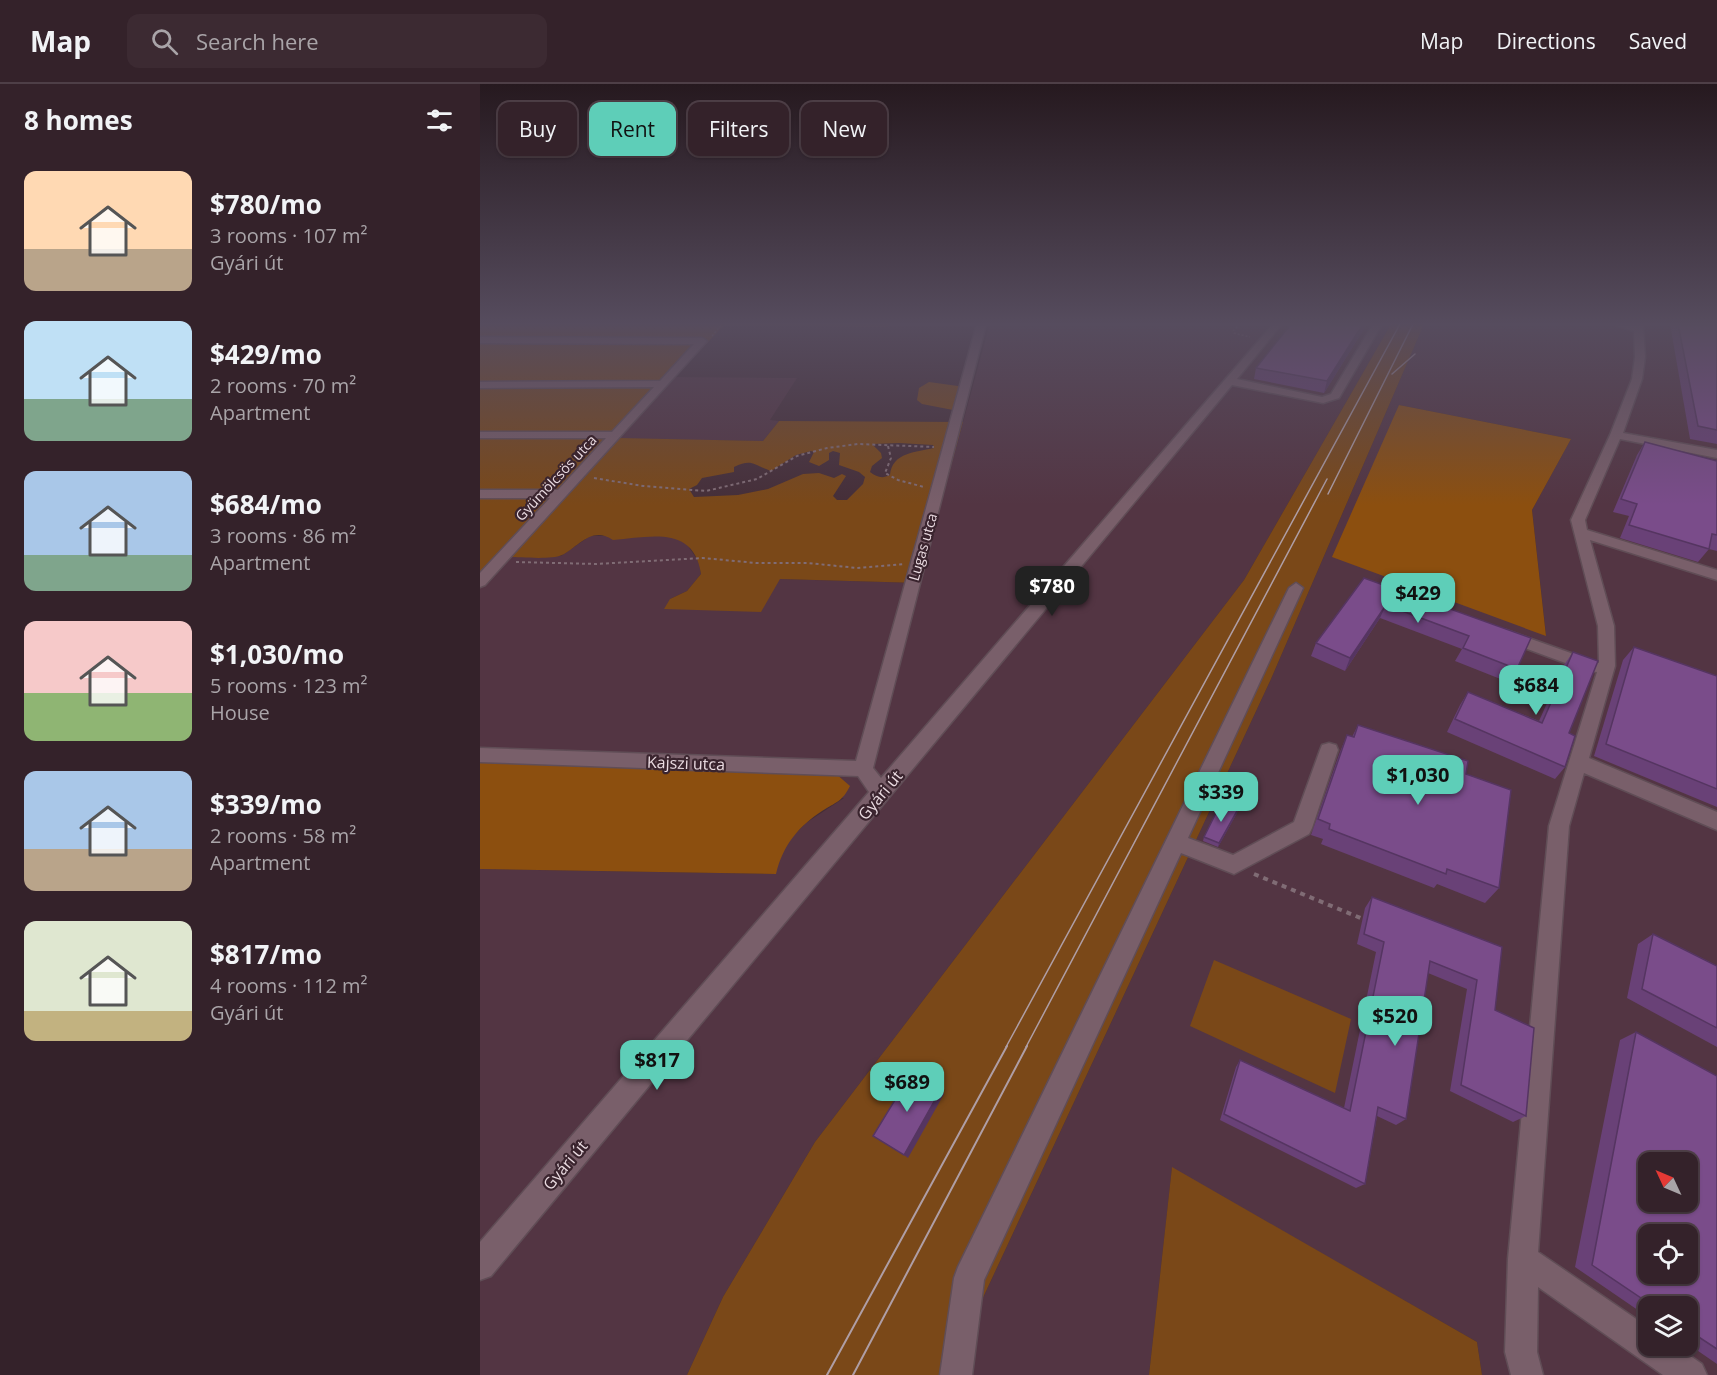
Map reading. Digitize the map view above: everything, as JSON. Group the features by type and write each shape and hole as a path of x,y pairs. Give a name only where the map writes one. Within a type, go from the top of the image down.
{"street":[{"path":"480,385 619,384"},
{"name":"Gyümölcsös utca","path":"480,582 664,384"},
{"name":"Lugas utca","path":"863,769 938,496 948,447 965,384"},
{"name":"Gyári út","path":"480,1265 1227,384"},
{"path":"1246,384 1323,400 1335,396 1342,384"},
{"path":"1527,1375 1521,1353 1523,1258 1559,826 1606,672 1606,626 1578,520 1616,435 1635,384"},
{"path":"480,435 615,435"},
{"path":"1616,435 1717,454"},
{"path":"480,494 562,494"},
{"path":"1580,532 1717,575"},
{"path":"480,559 499,561"},
{"path":"956,1375 969,1278 1296,588"},
{"path":"1496,631 1606,672"},
{"path":"1176,842 1234,866 1302,828 1329,750"},
{"name":"Kajszi utca","path":"480,755 863,769"},
{"path":"1578,762 1717,821"},
{"path":"863,769 881,793"},
{"path":"1523,1258 1691,1375"}],"path":[{"path":"575,479 606,479 644,486 706,491 758,479 797,456 812,451 858,444 948,447"},
{"path":"888,446 891,458 885,473 898,480 922,486 938,496"},
{"path":"499,561 596,564 703,558 756,563 808,563 857,568 896,563 916,571"},
{"path":"1234,866 1363,918"}],"shaded area":[{"path":"480,384 668,384 618,438 763,441 779,421 963,422 919,583 780,579 761,612 664,609 670,599 687,591 701,574 697,558 690,548 680,541 655,537 613,540 598,535 586,539 557,557 508,557 480,588","holes":["872,444 933,445 934,448 900,457 892,467 890,475 880,477 870,472 872,466 882,458 881,453","833,451 840,453 839,465 859,472 865,477 863,484 847,500 837,500 833,496 846,476 842,474 834,478 819,473 803,474 768,489 738,495 694,497 689,489 697,485 702,478 734,472 734,467 740,464 753,463 771,471 796,455 814,452 809,462 819,466 829,460 829,453"]},
{"path":"668,384 793,384 770,420 779,421 763,441 618,439"},
{"path":"925,384 945,384 962,389 953,410 922,404 917,400 919,388"},
{"path":"973,384 1356,384 1244,580 815,1142 723,1297 687,1375 480,1375 480,869 775,874 780,856 789,840 806,823 844,798 480,761 480,588 508,557 561,556 590,536 670,536 686,543 699,562 701,574 687,591 670,599 780,579 919,583"},
{"path":"1356,384 1398,384 1271,679 947,1375 687,1375 723,1297 815,1142 1244,580"},
{"path":"1398,384 1717,384 1717,1375 1482,1375 1477,1342 1172,1168 1149,1375 947,1375 1271,679","holes":["1399,405 1571,439 1532,510 1546,635"]},
{"path":"1399,405 1571,439 1532,510 1546,636 1332,557"},
{"path":"480,761 835,773 850,786 841,799 813,817 799,830 787,846 776,874 480,869"},
{"path":"1214,960 1351,1019 1335,1093 1190,1026"},
{"path":"1172,1167 1477,1342 1482,1375 1149,1375"}],"building":[{"path":"1690,384 1717,384 1717,430 1698,426"},
{"path":"1645,442 1717,461 1717,535 1712,534 1709,549 1629,525 1637,504 1621,499"},
{"path":"1364,578 1531,638 1517,669 1463,648 1469,636 1386,605 1350,658 1316,643"},
{"path":"1634,647 1717,676 1717,789 1606,744"},
{"path":"1573,652 1598,661 1569,733 1575,736 1565,767 1455,719 1468,692 1542,723"},
{"path":"1358,725 1468,761 1466,774 1511,790 1499,888 1447,869 1446,874 1329,829 1330,824 1318,819 1347,735 1354,737"},
{"path":"1221,803 1238,809 1219,843 1204,837"},
{"path":"1372,897 1502,947 1495,1010 1534,1028 1526,1116 1461,1085 1477,980 1430,961 1406,1119 1378,1107 1365,1184 1224,1114 1240,1060 1350,1111 1384,942 1364,934"},
{"path":"1653,934 1717,966 1717,1028 1642,989"},
{"path":"1636,1032 1717,1076 1717,1349 1698,1337 1698,1296 1638,1296 1592,1265"},
{"path":"912,1072 941,1089 904,1155 873,1136"}],"tram line":[{"path":"1006,1047 1367,384"},
{"path":"1328,494 1383,384"},
{"path":"1026,1047 1327,479"},
{"path":"827,1375 1007,1046"},
{"path":"853,1375 1027,1046"}]}
